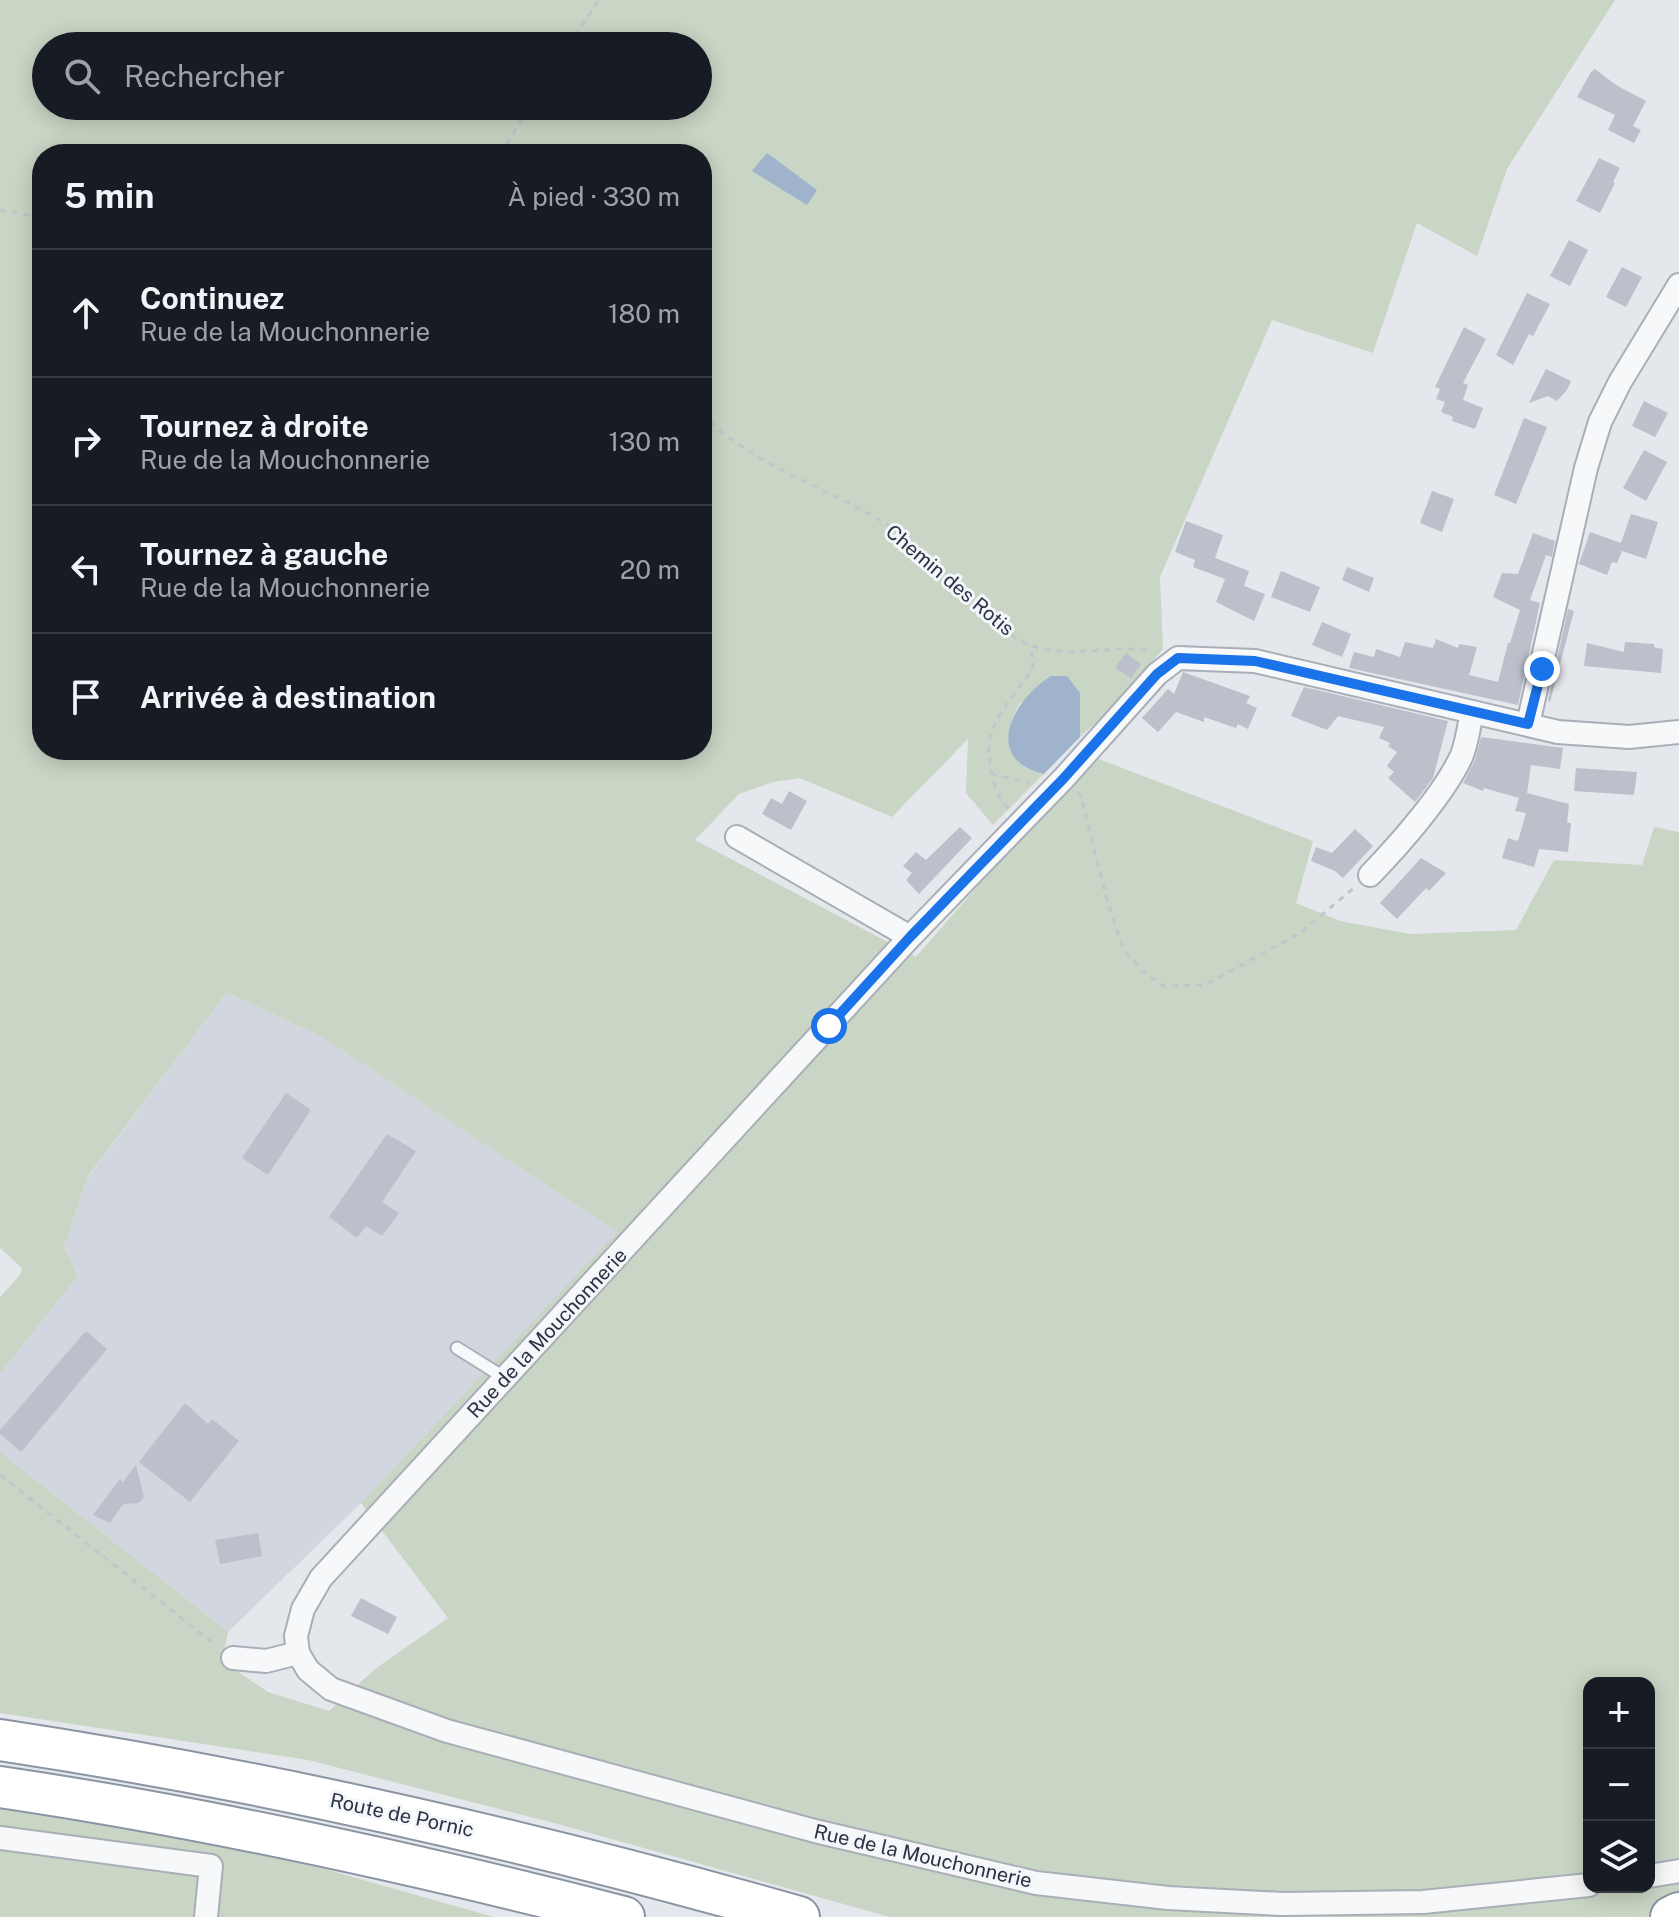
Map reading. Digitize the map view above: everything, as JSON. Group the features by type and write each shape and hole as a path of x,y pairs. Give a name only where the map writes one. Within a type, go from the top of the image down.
{"highway":[{"name":"Route de Pornic","path":"0,1740 191,1771 377,1809 599,1862 799,1917"},
{"path":"0,1787 302,1840 439,1870 624,1917"},
{"path":"1671,1917 1679,1913"}],"street":[{"path":"1528,724 1586,468 1600,422 1620,382 1679,285"},
{"path":"1178,658 1255,661 1558,732 1629,737 1679,732"},
{"name":"Rue de la Mouchonnerie","path":"1178,658 1157,674 1059,783 910,937 321,1578 303,1609 296,1636 298,1653 308,1670 331,1689 447,1731 815,1831 1036,1883 1168,1898 1282,1904 1423,1902 1583,1886"},
{"path":"1370,875 1398,847 1447,781 1463,753 1472,712"},
{"path":"737,837 910,937"},
{"path":"233,1658 266,1661 298,1653"},
{"path":"0,1838 211,1866 206,1917"},
{"path":"1655,1875 1679,1871"}],"lane":[{"path":"457,1348 505,1378"}],"path":[{"path":"577,32 599,0"},
{"path":"506,144 521,120"},
{"path":"0,210 32,215"},
{"name":"Chemin des Rotis","path":"712,424 745,450 860,509 907,538 937,563 996,622 1031,646 1060,651 1134,648 1178,658"},
{"path":"1021,820 1001,803 991,774 990,737 1013,695 1033,669 1031,646"},
{"path":"991,774 1059,783 1081,796 1105,893 1123,949 1142,971 1164,986 1205,985 1300,933 1370,875"},
{"path":"0,1475 233,1658"}],"shaded area":[{"path":"227,992 324,1038 618,1232 361,1503 228,1632 0,1452 0,1374 78,1276 64,1247 88,1177"}],"green space":[{"path":"0,0 1615,0 1507,169 1477,256 1417,223 1373,353 1272,320 1160,577 1163,649 1112,708 1080,737 1080,694 1020,703 1010,726 1010,747 1021,764 1044,774 993,825 966,793 968,739 892,817 800,778 773,782 739,794 695,840 916,957 1091,756 1313,841 1296,903 1340,921 1410,934 1516,930 1554,860 1642,865 1654,827 1679,832 1679,1917 890,1917 558,1824 308,1760 0,1713 0,1452 228,1632 222,1661 268,1692 329,1711 375,1669 448,1618 361,1503 617,1232 324,1038 227,992 88,1176 64,1247 78,1276 0,1374 0,1297 20,1275 22,1268 0,1248"},
{"path":"0,1808 145,1829 321,1868 494,1917 0,1917"}],"water":[{"path":"767,153 817,190 807,205 752,171"},
{"path":"1051,676 1067,676 1080,693 1080,737 1044,774 1025,766 1013,756 1009,742 1010,728 1015,713 1025,699"}],"building":[{"path":"1595,69 1646,101 1633,126 1641,130 1634,143 1608,130 1615,115 1577,97"},
{"path":"1599,158 1620,168 1600,213 1576,201"},
{"path":"1569,240 1588,250 1570,286 1550,276"},
{"path":"1622,267 1642,277 1626,307 1606,297"},
{"path":"1527,293 1550,304 1513,365 1496,355"},
{"path":"1464,327 1486,339 1463,383 1468,385 1463,400 1483,408 1475,429 1452,421 1453,417 1441,412 1445,402 1436,399 1440,389 1435,387"},
{"path":"1546,369 1571,381 1567,390 1557,401 1548,396 1529,403"},
{"path":"1644,401 1668,413 1655,437 1632,426"},
{"path":"1524,418 1547,427 1516,504 1494,495"},
{"path":"1644,450 1667,462 1646,501 1623,488"},
{"path":"1432,491 1454,499 1442,532 1420,523"},
{"path":"1631,514 1658,522 1646,559 1622,551 1617,563 1612,562 1607,575 1579,564 1590,532 1621,543"},
{"path":"1186,521 1223,535 1215,558 1249,571 1244,586 1265,594 1254,621 1216,602 1225,579 1193,567 1195,560 1175,552"},
{"path":"1533,533 1555,541 1552,557 1546,555 1530,600 1540,603 1518,705 1349,668 1354,652 1374,657 1376,649 1400,657 1405,642 1433,648 1436,639 1458,648 1459,644 1477,647 1469,675 1498,682 1520,610 1493,597 1502,573 1518,574"},
{"path":"1347,567 1374,578 1369,592 1342,580"},
{"path":"1281,571 1320,587 1310,612 1271,597"},
{"path":"1568,609 1574,611 1550,702 1548,701"},
{"path":"1322,622 1351,634 1342,657 1312,645"},
{"path":"1625,642 1654,644 1654,647 1663,649 1661,673 1584,666 1587,643 1624,652"},
{"path":"1126,653 1141,664 1131,678 1115,668"},
{"path":"1183,672 1250,696 1246,703 1257,708 1248,729 1204,717 1204,722 1176,712 1158,732 1142,718 1168,689 1174,694"},
{"path":"1304,687 1448,721 1433,778 1415,802 1388,778 1394,772 1387,766 1397,752 1388,746 1390,743 1379,738 1384,727 1338,716 1327,730 1291,716"},
{"path":"1481,737 1563,748 1560,769 1531,765 1527,793 1569,804 1568,852 1539,849 1534,867 1502,858 1508,838 1518,841 1526,813 1515,811 1519,798 1484,788 1483,791 1463,783 1475,760"},
{"path":"1576,768 1637,772 1634,795 1574,791"},
{"path":"789,791 807,801 791,830 762,814 771,798 782,804"},
{"path":"960,827 972,838 919,894 906,880 912,873 903,866 916,852 926,860"},
{"path":"1355,829 1373,846 1343,878 1335,871 1311,861 1316,847 1332,853"},
{"path":"1421,858 1446,873 1429,891 1426,888 1397,919 1380,903"},
{"path":"286,1093 311,1110 268,1175 242,1158"},
{"path":"387,1134 416,1151 382,1202 399,1213 382,1236 366,1226 357,1238 329,1217"},
{"path":"86,1331 107,1349 21,1452 0,1434 0,1430"},
{"path":"185,1403 208,1424 212,1419 239,1441 190,1502 139,1462"},
{"path":"136,1465 144,1497 139,1503 123,1504 110,1523 93,1515 120,1479 123,1482"},
{"path":"258,1533 262,1556 220,1564 215,1540"},
{"path":"361,1598 397,1617 388,1634 351,1616"}],"route":[{"path":"829,1026 910,937 1064,778 1157,674 1178,658 1255,661 1528,724 1542,669"}]}
